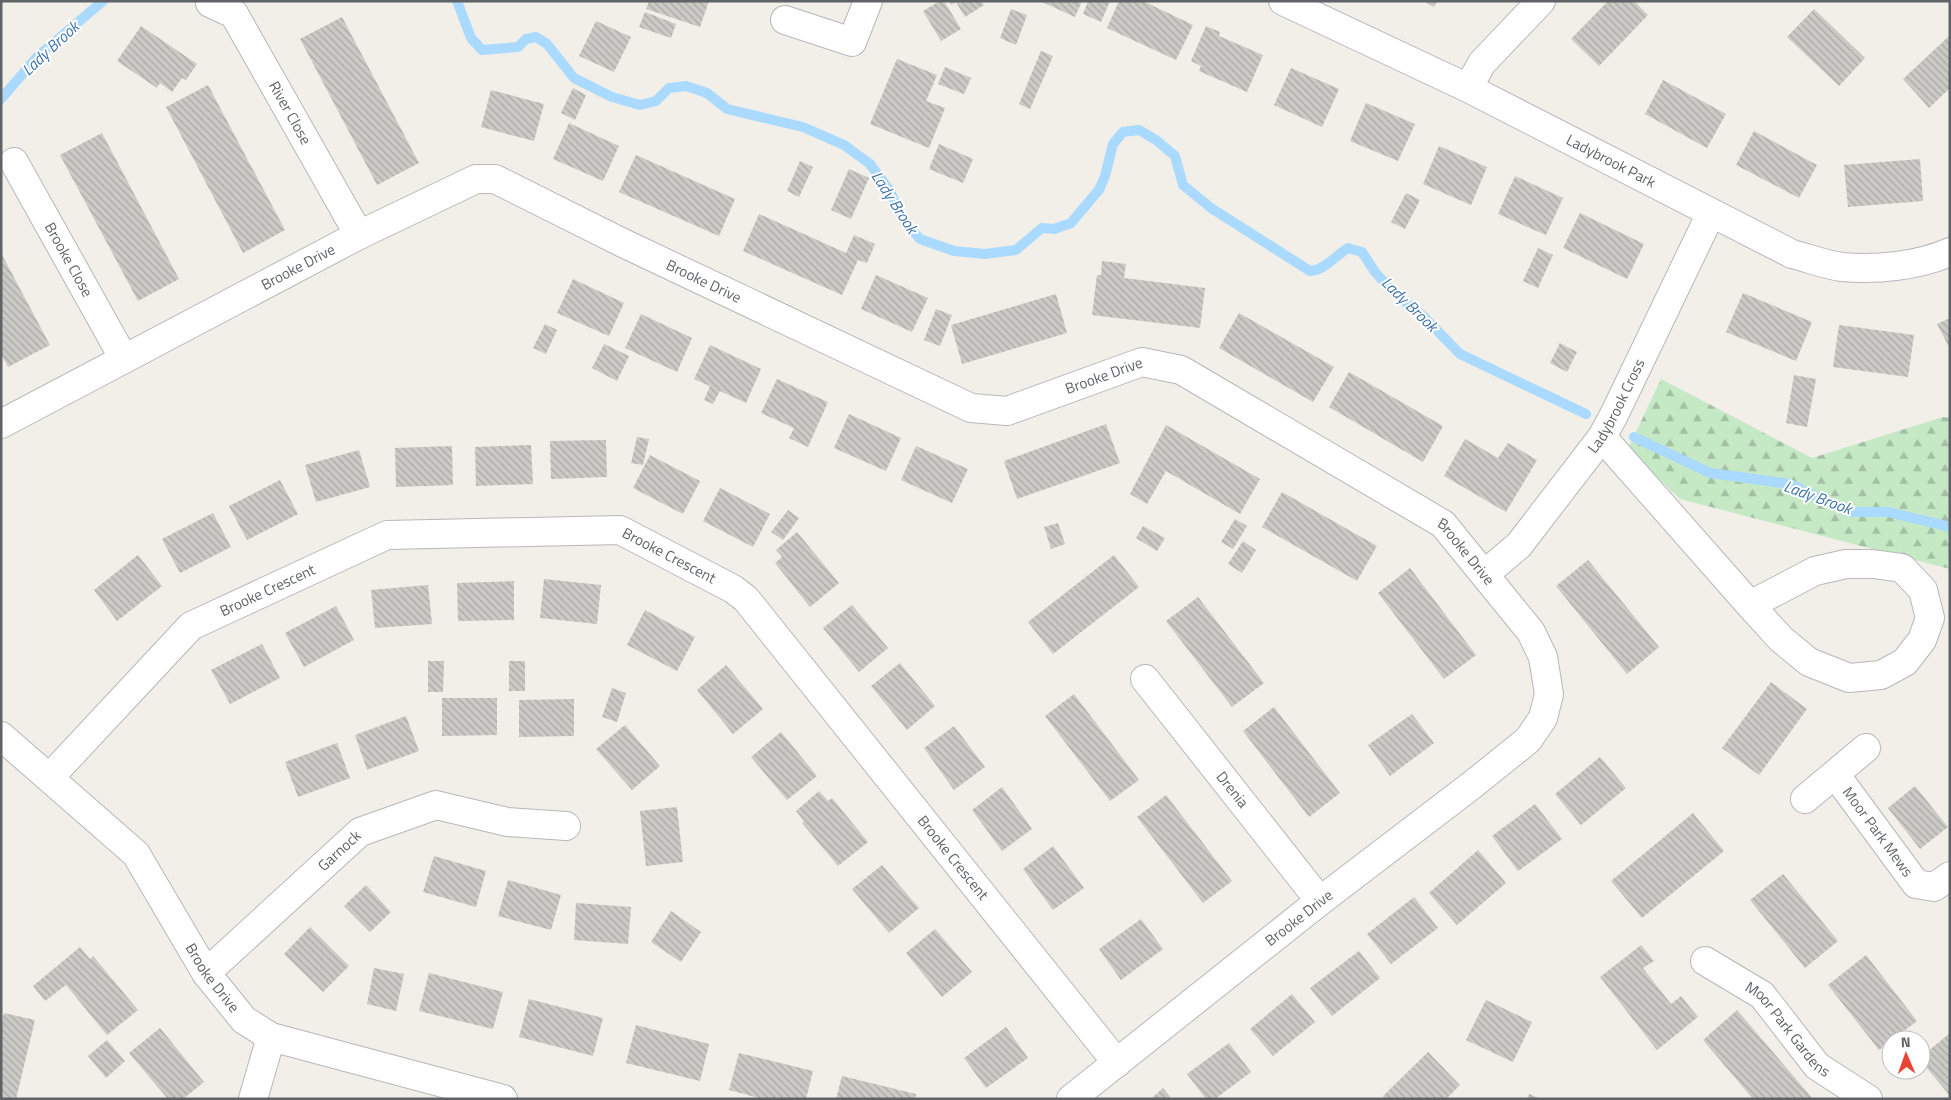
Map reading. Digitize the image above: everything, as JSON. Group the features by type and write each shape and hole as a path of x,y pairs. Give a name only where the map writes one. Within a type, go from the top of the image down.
{"street":[{"path":"785,20 852,42 868,1"},
{"name":"Ladybrook Park","path":"1283,1 1468,88 1792,254 1841,266 1888,266 1934,258 1950,252"},
{"path":"1468,88 1482,63 1542,1"},
{"name":"River Close","path":"210,3 234,14 359,235"},
{"name":"Brooke Close","path":"14,162 124,359"},
{"name":"Brooke Drive","path":"1,424 359,235 476,179 495,179 971,408 1007,411 1142,362 1181,370 1443,524 1532,632 1544,657 1549,694 1543,718 1528,740 1472,786 1320,901 1071,1099"},
{"name":"Ladybrook Cross","path":"1486,574 1518,545 1602,437 1711,213"},
{"path":"1602,437 1750,605 1782,639 1809,662 1849,678 1881,675 1905,662 1922,640 1930,618 1923,590 1902,568 1873,564 1846,564 1815,571 1750,605"},
{"name":"Brooke Crescent","path":"50,777 191,626 386,535 620,530 733,589 746,599 1117,1063"},
{"name":"Drenia","path":"1145,679 1320,901"},
{"name":"Brooke Drive","path":"1,736 136,854 206,973 244,1020 271,1037 458,1093 503,1099"},
{"name":"Moor Park Mews","path":"1805,799 1866,748"},
{"name":"Moor Park Mews","path":"1835,774 1916,884 1934,887 1950,876"},
{"name":"Garnock","path":"206,973 360,832 436,805 507,822 566,826"},
{"name":"Moor Park Gardens","path":"1705,961 1762,995 1816,1066 1868,1099"},
{"path":"254,1099 271,1037"}],"green space":[{"path":"1661,379 1812,458 1943,417 1950,418 1950,569 1680,499 1628,449"}],"building":[{"path":"649,1 709,1 700,27 646,9"},
{"path":"940,1 944,1 961,29 941,41 923,11"},
{"path":"949,1 981,1 984,5 965,17 956,2 951,5"},
{"path":"1040,1 1082,1 1075,17"},
{"path":"1088,1 1110,1 1101,22 1083,14"},
{"path":"1119,1 1143,1 1193,25 1176,60 1107,28"},
{"path":"1424,1 1437,1 1434,7"},
{"path":"1608,1 1634,1 1648,15 1599,66 1571,39"},
{"path":"1011,9 1027,15 1016,45 1000,38"},
{"path":"1814,9 1865,58 1839,86 1787,37"},
{"path":"645,12 676,24 671,38 639,27"},
{"path":"342,17 419,163 377,185 300,39"},
{"path":"596,21 631,37 614,72 579,56"},
{"path":"141,26 197,64 186,80 182,78 172,92 160,83 157,88 117,61"},
{"path":"1206,26 1220,32 1219,36 1263,55 1247,92 1199,71 1201,66 1191,61"},
{"path":"1950,35 1950,88 1929,108 1903,79"},
{"path":"1041,51 1053,56 1030,109 1019,104"},
{"path":"897,59 937,75 926,101 945,108 929,148 870,124"},
{"path":"945,67 971,78 964,94 938,84"},
{"path":"1291,68 1339,89 1322,127 1274,105"},
{"path":"1663,80 1726,114 1707,148 1645,114"},
{"path":"208,85 285,230 243,253 166,107"},
{"path":"573,88 586,95 575,120 561,113"},
{"path":"491,90 544,104 534,141 481,127"},
{"path":"1366,103 1415,124 1398,161 1350,141"},
{"path":"569,123 619,146 603,181 553,159"},
{"path":"1754,131 1817,165 1799,198 1736,165"},
{"path":"102,133 179,279 138,301 60,155"},
{"path":"939,144 973,159 963,183 929,169"},
{"path":"1439,146 1487,167 1471,205 1423,184"},
{"path":"636,155 735,199 719,236 619,192"},
{"path":"1920,159 1923,201 1848,207 1844,165"},
{"path":"800,161 813,167 799,197 787,191"},
{"path":"849,169 869,178 851,219 831,210"},
{"path":"1515,176 1563,198 1546,235 1498,214"},
{"path":"1406,193 1420,200 1405,229 1391,222"},
{"path":"1580,213 1644,244 1627,279 1563,248"},
{"path":"759,214 846,253 854,235 875,244 867,263 858,260 842,295 743,251"},
{"path":"1538,248 1553,255 1538,288 1523,281"},
{"path":"1,253 50,345 8,367 1,354"},
{"path":"1102,261 1126,264 1124,278 1205,288 1200,328 1092,315 1097,275 1101,275"},
{"path":"876,275 928,298 912,332 861,309"},
{"path":"573,279 624,303 609,336 557,313"},
{"path":"1743,293 1812,322 1796,361 1726,332"},
{"path":"1056,294 1067,333 962,364 951,325"},
{"path":"936,309 952,315 940,346 924,340"},
{"path":"1239,313 1334,367 1313,402 1219,348"},
{"path":"641,314 692,338 677,372 625,348"},
{"path":"1950,318 1950,349 1937,324"},
{"path":"545,324 557,330 546,354 533,348"},
{"path":"1839,325 1914,335 1908,377 1833,367"},
{"path":"1560,343 1577,352 1567,372 1550,363"},
{"path":"604,344 629,356 617,381 592,368"},
{"path":"710,345 761,369 746,403 720,391 713,404 704,400 710,386 694,379"},
{"path":"1349,372 1443,426 1423,462 1329,407"},
{"path":"1794,375 1816,379 1807,427 1786,423"},
{"path":"777,379 828,402 808,447 789,438 794,428 761,413"},
{"path":"849,414 901,438 886,471 834,448"},
{"path":"1106,424 1120,463 1017,499 1004,461"},
{"path":"1166,425 1260,479 1240,514 1166,471 1147,504 1130,494"},
{"path":"637,437 649,439 643,465 631,463"},
{"path":"1465,439 1498,458 1508,443 1537,460 1506,512 1444,476"},
{"path":"606,440 607,477 551,479 550,441"},
{"path":"531,445 533,484 476,486 475,447"},
{"path":"452,446 453,485 396,487 395,448"},
{"path":"916,446 968,469 952,503 901,480"},
{"path":"359,450 370,487 316,502 305,465"},
{"path":"650,455 700,481 683,514 633,488"},
{"path":"280,480 298,514 247,540 229,506"},
{"path":"720,488 770,514 753,547 703,521"},
{"path":"1282,492 1377,546 1357,581 1262,527"},
{"path":"788,510 799,518 783,540 771,532"},
{"path":"213,513 231,547 180,573 162,539"},
{"path":"1235,519 1247,526 1233,549 1221,542"},
{"path":"1058,523 1065,544 1051,549 1044,527"},
{"path":"1143,526 1165,538 1157,551 1136,538"},
{"path":"797,532 839,583 810,607 775,563 782,557 776,550"},
{"path":"1243,541 1256,550 1242,573 1228,564"},
{"path":"138,555 162,586 117,621 94,590"},
{"path":"1114,555 1139,587 1053,654 1028,622"},
{"path":"1588,560 1659,647 1627,674 1556,586"},
{"path":"1410,568 1476,655 1444,679 1378,593"},
{"path":"544,579 601,585 597,624 540,618"},
{"path":"514,581 514,620 458,621 457,583"},
{"path":"428,585 432,624 375,628 371,590"},
{"path":"1198,597 1264,683 1232,707 1166,621"},
{"path":"852,605 888,648 859,672 823,628"},
{"path":"336,606 354,640 304,667 285,633"},
{"path":"645,610 695,637 677,671 627,645"},
{"path":"262,644 280,678 230,704 211,670"},
{"path":"428,661 444,661 443,692 428,692"},
{"path":"509,661 525,661 525,691 509,691"},
{"path":"900,663 935,706 907,730 871,686"},
{"path":"726,665 763,709 733,734 697,690"},
{"path":"1771,682 1807,709 1759,775 1722,748"},
{"path":"612,688 626,693 617,722 602,717"},
{"path":"1074,694 1139,780 1110,801 1045,716"},
{"path":"442,698 497,698 497,735 442,736"},
{"path":"574,699 574,736 519,737 519,700"},
{"path":"1274,707 1340,793 1309,817 1243,731"},
{"path":"1412,714 1434,743 1390,776 1368,745"},
{"path":"406,716 419,751 367,770 355,735"},
{"path":"625,725 660,766 632,790 596,749"},
{"path":"954,726 985,767 954,790 924,748"},
{"path":"781,732 817,776 787,800 751,757"},
{"path":"337,743 350,778 298,797 285,762"},
{"path":"1600,757 1626,788 1581,825 1555,794"},
{"path":"1915,786 1948,827 1920,849 1888,808"},
{"path":"1002,787 1032,829 1002,851 972,810"},
{"path":"819,791 828,801 832,798 868,842 838,866 802,823 804,821 796,811"},
{"path":"1166,795 1232,881 1203,903 1137,817"},
{"path":"1535,804 1562,839 1518,871 1492,836"},
{"path":"677,807 683,862 646,866 640,811"},
{"path":"1693,813 1724,851 1642,918 1611,881"},
{"path":"1053,846 1084,888 1053,910 1023,869"},
{"path":"1478,850 1506,883 1457,925 1429,893"},
{"path":"434,856 486,871 476,907 423,892"},
{"path":"882,865 919,908 889,933 852,889"},
{"path":"1783,874 1838,941 1805,968 1750,900"},
{"path":"508,880 561,895 551,930 498,916"},
{"path":"366,885 391,912 370,932 344,906"},
{"path":"1414,897 1438,928 1391,964 1367,934"},
{"path":"576,903 631,907 628,944 574,940"},
{"path":"671,911 701,932 681,962 651,942"},
{"path":"1141,919 1163,949 1121,980 1099,949"},
{"path":"310,927 349,966 323,992 284,954"},
{"path":"935,929 972,972 942,997 906,953"},
{"path":"1641,945 1654,961 1643,968 1671,1004 1681,996 1698,1017 1657,1050 1600,977"},
{"path":"80,947 90,959 93,956 138,1010 107,1035 66,985 45,1001 33,986"},
{"path":"1359,951 1380,978 1332,1016 1310,988"},
{"path":"1866,955 1917,1021 1905,1030 1881,1030 1881,1048 1879,1050 1828,985"},
{"path":"374,968 404,974 396,1011 367,1004"},
{"path":"429,973 503,992 493,1029 419,1011"},
{"path":"1292,994 1315,1022 1273,1056 1250,1029"},
{"path":"529,999 603,1018 593,1056 519,1037"},
{"path":"1486,1000 1532,1022 1513,1062 1466,1040"},
{"path":"1737,1010 1813,1099 1753,1099 1703,1040"},
{"path":"4,1013 35,1020 16,1099 1,1099 1,1024"},
{"path":"636,1025 709,1044 700,1081 626,1063"},
{"path":"1006,1027 1028,1058 986,1088 964,1058"},
{"path":"160,1028 204,1082 183,1099 168,1099 129,1053"},
{"path":"1950,1033 1950,1096 1931,1073 1931,1049"},
{"path":"107,1040 125,1061 106,1078 88,1056"},
{"path":"1229,1043 1251,1072 1215,1099 1206,1099 1187,1074"},
{"path":"1428,1052 1460,1085 1446,1099 1385,1099 1383,1096"},
{"path":"739,1053 813,1071 806,1099 763,1099 729,1090"},
{"path":"842,1076 916,1094 915,1099 836,1099"},
{"path":"1163,1088 1172,1099 1151,1099"},
{"path":"1529,1094 1541,1099 1527,1099"}],"waterway":[{"name":"Lady Brook","path":"1,99 37,57 103,1"},
{"name":"Lady Brook","path":"457,1 471,38 482,50 518,47 526,39 536,37 547,44 574,78 612,97 640,105 656,101 669,88 686,86 707,93 727,109 803,127 844,145 870,164 890,191 904,221 920,239 954,251 985,254 1016,250 1042,228 1054,229 1071,223 1099,190 1105,176 1113,144 1123,132 1139,130 1156,140 1175,156 1183,185 1211,208 1310,271 1325,265 1348,248 1362,252 1375,272 1393,292 1424,317 1460,354 1586,414"},
{"name":"Lady Brook","path":"1634,437 1710,473 1790,484 1849,512 1888,512 1950,527"}]}
